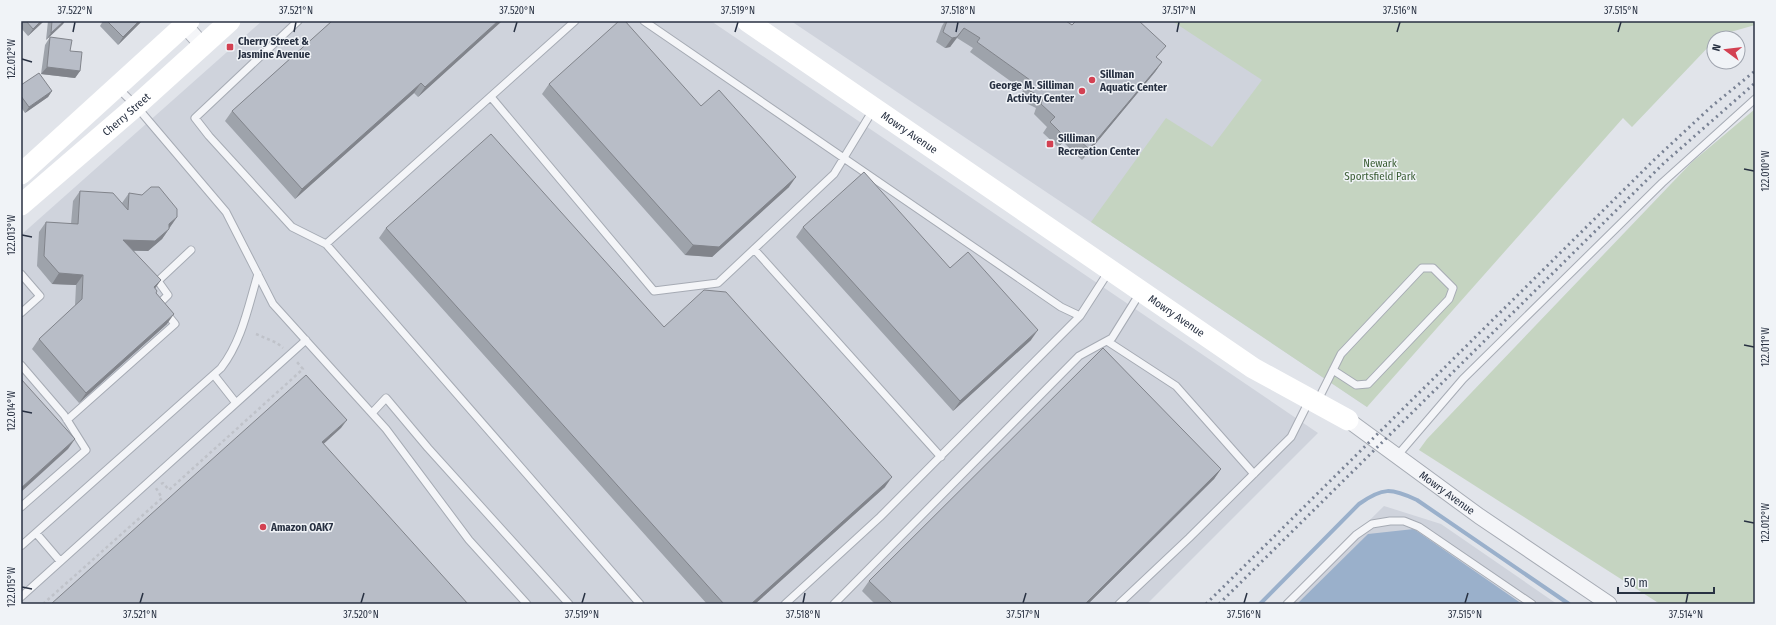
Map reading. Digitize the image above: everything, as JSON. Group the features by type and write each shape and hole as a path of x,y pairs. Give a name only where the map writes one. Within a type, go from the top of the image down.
{"main road":[{"name":"Cherry Street","path":"21,205 136,106 230,21"},
{"name":"Mowry Avenue","path":"747,21 1252,368 1348,420"},
{"path":"21,174 185,22"}],"street":[{"path":"185,22 203,46"},
{"name":"Mowry Avenue","path":"1348,420 1480,516 1609,604"}],"lane":[{"path":"298,21 194,118 292,227 326,244 640,604"},
{"path":"326,244 575,21"},
{"path":"644,21 845,157 1061,307 1080,316"},
{"path":"116,86 136,106 226,212 273,304 386,429 469,540 527,604"},
{"path":"491,96 654,290 718,282 834,174 875,108"},
{"path":"1397,456 1463,379 1662,183 1755,99"},
{"path":"754,249 941,456"},
{"path":"67,420 175,324 159,304 168,295 158,281 191,250"},
{"path":"1119,604 1291,437 1333,370 1341,354 1422,268 1433,268 1453,288 1450,299 1368,384 1356,384 1333,370"},
{"path":"785,604 880,517 1080,316 1110,270"},
{"path":"21,274 40,296 21,313"},
{"path":"21,546 214,375 230,357 240,334 258,274"},
{"path":"834,604 1079,356 1112,338 1141,292"},
{"path":"21,597 306,340"},
{"path":"1107,340 1176,386 1254,474"},
{"path":"21,365 67,420 86,450 21,507"},
{"path":"214,375 236,403"},
{"path":"372,413 386,398 428,448 569,604"},
{"path":"1287,604 1356,536 1372,524 1390,521 1404,521 1419,527 1532,604"},
{"path":"36,532 60,561"}],"path":[{"path":"256,334 277,343 284,349"},
{"path":"43,604 162,498 155,489 162,483 169,490 303,369 297,362"}],"shaded area":[{"path":"262,21 711,21 1318,433 1147,604 21,604 21,235"},
{"name":"Newark Sportsfield Park","path":"791,21 1506,21 1367,407"},
{"path":"1384,506 1441,524 1557,604 1285,604"}],"green space":[{"name":"Newark Sportsfield Park","path":"1172,21 1755,21 1755,25 1738,30 1706,30 1706,49 1632,127 1623,118 1367,407 1091,222 1166,118 1212,147 1262,80"},
{"path":"1755,109 1755,604 1660,604 1419,450 1427,439 1692,162"}],"water":[{"path":"1414,529 1522,604 1297,604 1368,534"}],"building":[{"path":"26,21 41,21 33,29"},
{"path":"52,21 64,21 51,33"},
{"path":"107,21 139,21 123,37"},
{"path":"332,21 498,21 425,87 421,83 302,189 232,111"},
{"path":"619,21 625,21 701,106 719,90 796,177 719,247 693,245 549,84"},
{"name":"George M. Silliman Activity Center","path":"947,21 1066,21 1072,25 1076,21 1139,21 1166,46 1156,57 1162,62 1089,149 1070,132 1065,137 1050,122 1055,117 1041,104 1043,98 1030,91 1028,87 1030,80 977,42 980,38 964,28 957,37 952,38 943,32"},
{"path":"50,37 72,40 70,51 82,52 80,71 47,67"},
{"path":"39,73 52,91 29,107 21,96 21,85"},
{"path":"491,134 664,327 704,290 726,292 892,477 751,604 724,604 386,228"},
{"path":"864,172 950,268 968,252 1038,330 960,401 803,227"},
{"path":"151,187 159,187 177,209 177,217 169,224 169,229 155,241 123,240 161,280 154,287 157,291 156,293 174,314 86,393 39,339 82,299 83,275 59,273 44,256 46,222 78,224 80,191 113,193 128,210 129,193 142,195"},
{"path":"1103,348 1221,469 1085,604 893,604 869,581"},
{"name":"Amazon OAK7","path":"306,375 347,420 322,442 468,604 51,604"},
{"path":"21,379 75,439 21,488"}],"waterway":[{"path":"1260,604 1359,504 1367,498 1387,491 1400,493 1417,500 1569,604"}],"railway":[{"path":"1206,604 1655,159 1712,106 1755,71"},
{"path":"1219,604 1664,163 1755,83"}],"place":[{"name":"Cherry Street & Jasmine Avenue","path":"230,47"},
{"name":"Sillman Aquatic Center","path":"1092,80"},
{"name":"George M. Silliman Activity Center","path":"1082,91"},
{"name":"Silliman Recreation Center","path":"1050,144"},
{"name":"Amazon OAK7","path":"263,527"}]}
